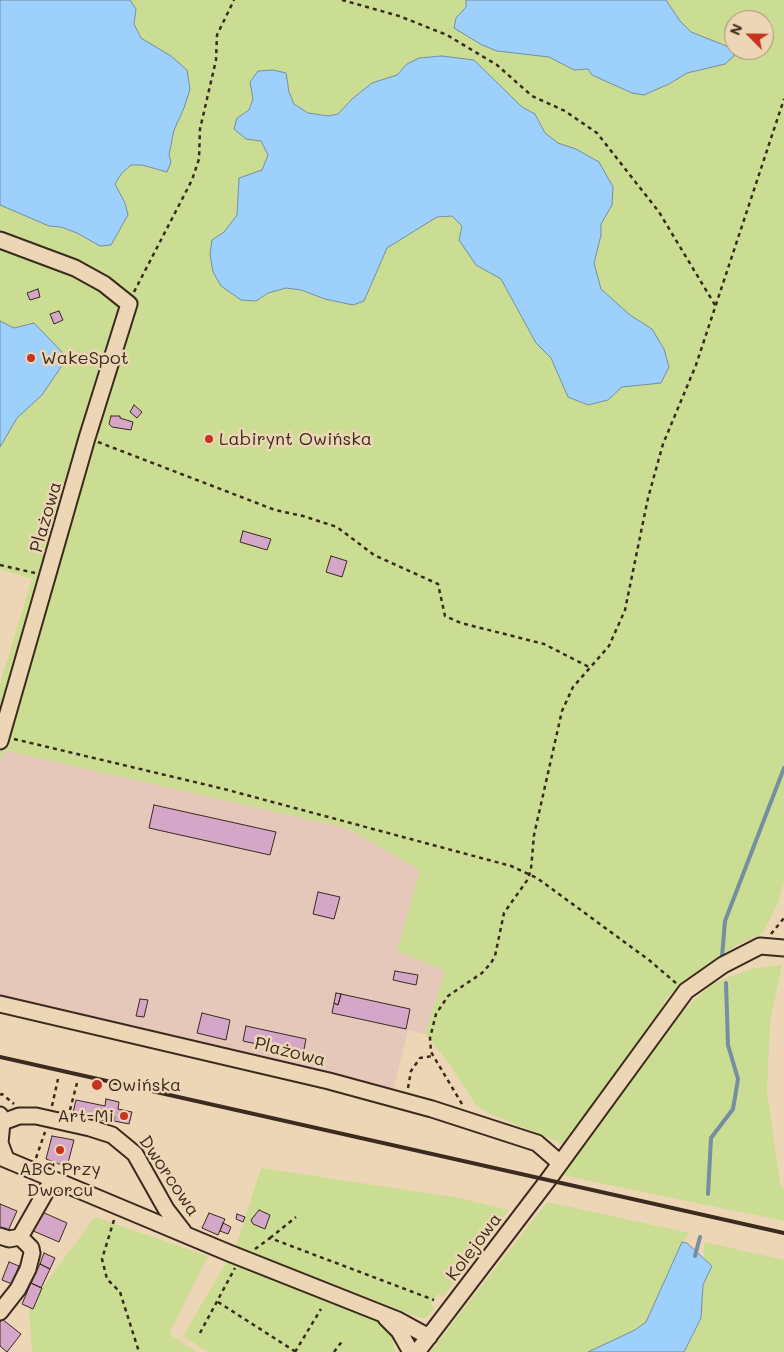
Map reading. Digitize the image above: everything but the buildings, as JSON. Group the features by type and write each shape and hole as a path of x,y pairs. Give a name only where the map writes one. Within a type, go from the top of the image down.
{"street":[{"path":"0,240 76,268 104,284 129,304"},
{"name":"Plażowa","path":"1,739 87,438 129,304"},
{"path":"760,946 784,948"},
{"name":"Kolejowa","path":"417,1352 560,1163 686,991 723,966 760,946"},
{"name":"Plażowa","path":"0,1004 220,1055 405,1101 537,1143 547,1149 560,1163"},
{"name":"Dworcowa","path":"0,1121 27,1115 49,1118 101,1131 120,1140 135,1154 162,1202 188,1236"},
{"path":"0,1121 0,1143 3,1158"},
{"name":"Dworcowa","path":"3,1158 244,1259 398,1320 429,1336"},
{"path":"20,1237 53,1179"},
{"path":"146,1218 157,1212 162,1202"},
{"path":"0,1236 9,1239 20,1237"},
{"path":"0,1312 18,1289 31,1261 31,1248 20,1237"},
{"name":"Dworcowa","path":"383,1315 399,1331 411,1352"}],"path":[{"path":"129,304 192,180 199,159 200,129 216,60 217,35 234,0"},
{"path":"342,0 399,16 447,35 497,65 532,96 565,111 598,133 659,212 715,305"},
{"path":"463,1118 462,1104 433,1056 430,1038 439,1008 448,996 482,973 496,956 504,913 525,885 529,874 534,835 562,711 574,687 609,646 625,610 648,498 663,444 696,365 784,99"},
{"path":"87,438 275,510 303,516 337,527 374,555 438,584 445,616 461,623 544,644 591,668"},
{"path":"0,565 30,571 48,579"},
{"path":"1,739 224,788 500,863 529,874 649,960 686,991"},
{"path":"760,946 784,918"},
{"path":"405,1101 411,1071 420,1058 433,1056"},
{"path":"69,1116 77,1083"},
{"path":"32,1170 49,1118"},
{"path":"117,1212 102,1260 107,1279 120,1292 139,1352"},
{"path":"200,1333 244,1259 296,1217"},
{"path":"270,1238 434,1300"},
{"path":"218,1302 295,1352 321,1309"},
{"path":"334,1352 343,1340"}],"shaded area":[{"path":"4,750 347,828 421,870 397,951 445,971 425,1034 408,1030 393,1091 0,999 0,765"}],"green space":[{"path":"130,0 466,0 466,7 456,18 470,36 482,45 549,57 574,70 588,69 592,75 632,93 669,84 687,73 725,64 727,60 774,60 774,10 724,10 724,45 691,32 680,21 666,0 784,0 784,881 779,900 763,933 735,946 667,997 658,1017 563,1144 488,1113 476,1105 449,1063 425,1034 445,971 397,951 420,870 347,828 4,750 0,765 0,684 32,579 0,569 0,205 49,226 61,227 77,233 100,246 111,245 128,215 125,203 115,184 121,174 131,165 142,165 158,171 171,163 169,155 174,130 184,108 154,47 141,38 134,24 136,9","holes":["474,60 522,107 535,114 545,133 558,143 576,149 599,162 613,187 612,205 601,224 601,235 594,263 601,289 630,315 652,329 636,385 622,387 608,400 588,405 568,397 551,358 536,343 501,279 476,265 462,226 452,216 437,217 387,248 364,301 325,299 301,290 286,288 268,293 256,301 212,240 224,232 237,215 239,178 262,170 268,155 261,141 246,139 237,118 249,110 253,99 250,82 286,73 289,92 294,104 308,113 328,116 338,114 352,99 372,83 397,75 407,64"]},
{"path":"782,965 770,1022 767,1091 780,1184 784,1189 784,1221 561,1175 680,1014 693,1001 713,983 751,969"},
{"path":"261,1168 454,1197 509,1210 443,1297 438,1294 430,1305 435,1308 426,1318 421,1318 236,1247"},
{"path":"547,1202 690,1233 682,1242 646,1322 635,1330 588,1352 430,1352"},
{"path":"95,1217 208,1256 169,1334 197,1352 32,1352 29,1307 33,1309 42,1288"},
{"path":"704,1242 784,1260 784,1352 684,1352 701,1318 703,1285 712,1266 704,1257"},
{"path":"227,1261 381,1323 391,1332 395,1352 208,1352 183,1336"}],"water":[{"path":"0,0 130,0 136,9 134,24 141,38 171,56 187,70 190,89 174,130 169,155 171,162 167,172 142,165 131,165 121,174 115,184 125,203 128,215 111,245 100,246 77,233 61,227 49,226 0,205"},
{"path":"466,0 666,0 680,21 691,32 724,45 724,60 730,60 725,64 687,73 669,84 644,95 632,93 592,75 588,69 574,70 549,57 497,51 482,45 454,28 456,18 466,7"},
{"path":"442,56 474,60 522,107 535,114 545,133 558,143 576,149 599,162 613,187 612,205 601,224 601,235 594,263 601,289 630,315 652,329 664,349 669,367 661,383 622,387 608,400 588,405 568,397 551,358 536,343 501,279 476,265 459,240 462,226 452,216 437,217 387,248 364,301 353,305 325,299 301,290 286,288 268,293 256,301 241,300 221,286 213,272 210,254 212,240 224,232 237,215 239,178 262,170 268,155 261,141 246,139 234,129 237,118 249,110 253,99 250,82 258,71 273,70 286,73 289,92 294,104 308,113 328,116 338,114 352,99 372,83 397,75 407,64 419,58"},
{"name":"WakeSpot","path":"0,321 14,328 34,323 63,353 63,364 42,395 17,418 0,447"},
{"path":"682,1242 687,1243 712,1266 703,1285 701,1318 684,1352 588,1352 635,1330 646,1322"}],"waterway":[{"path":"722,957 725,921 784,768"},
{"path":"708,1194 711,1138 733,1109 738,1079 728,1045 726,983"},
{"path":"695,1256 700,1237"}],"railway":[{"path":"0,1057 784,1233"}],"place":[{"name":"WakeSpot","path":"31,358"},
{"name":"Labirynt Owińska","path":"209,439"},
{"name":"Owińska","path":"97,1085"},
{"name":"Art-Mi","path":"124,1116"},
{"name":"ABC Przy Dworcu","path":"60,1150"}]}
